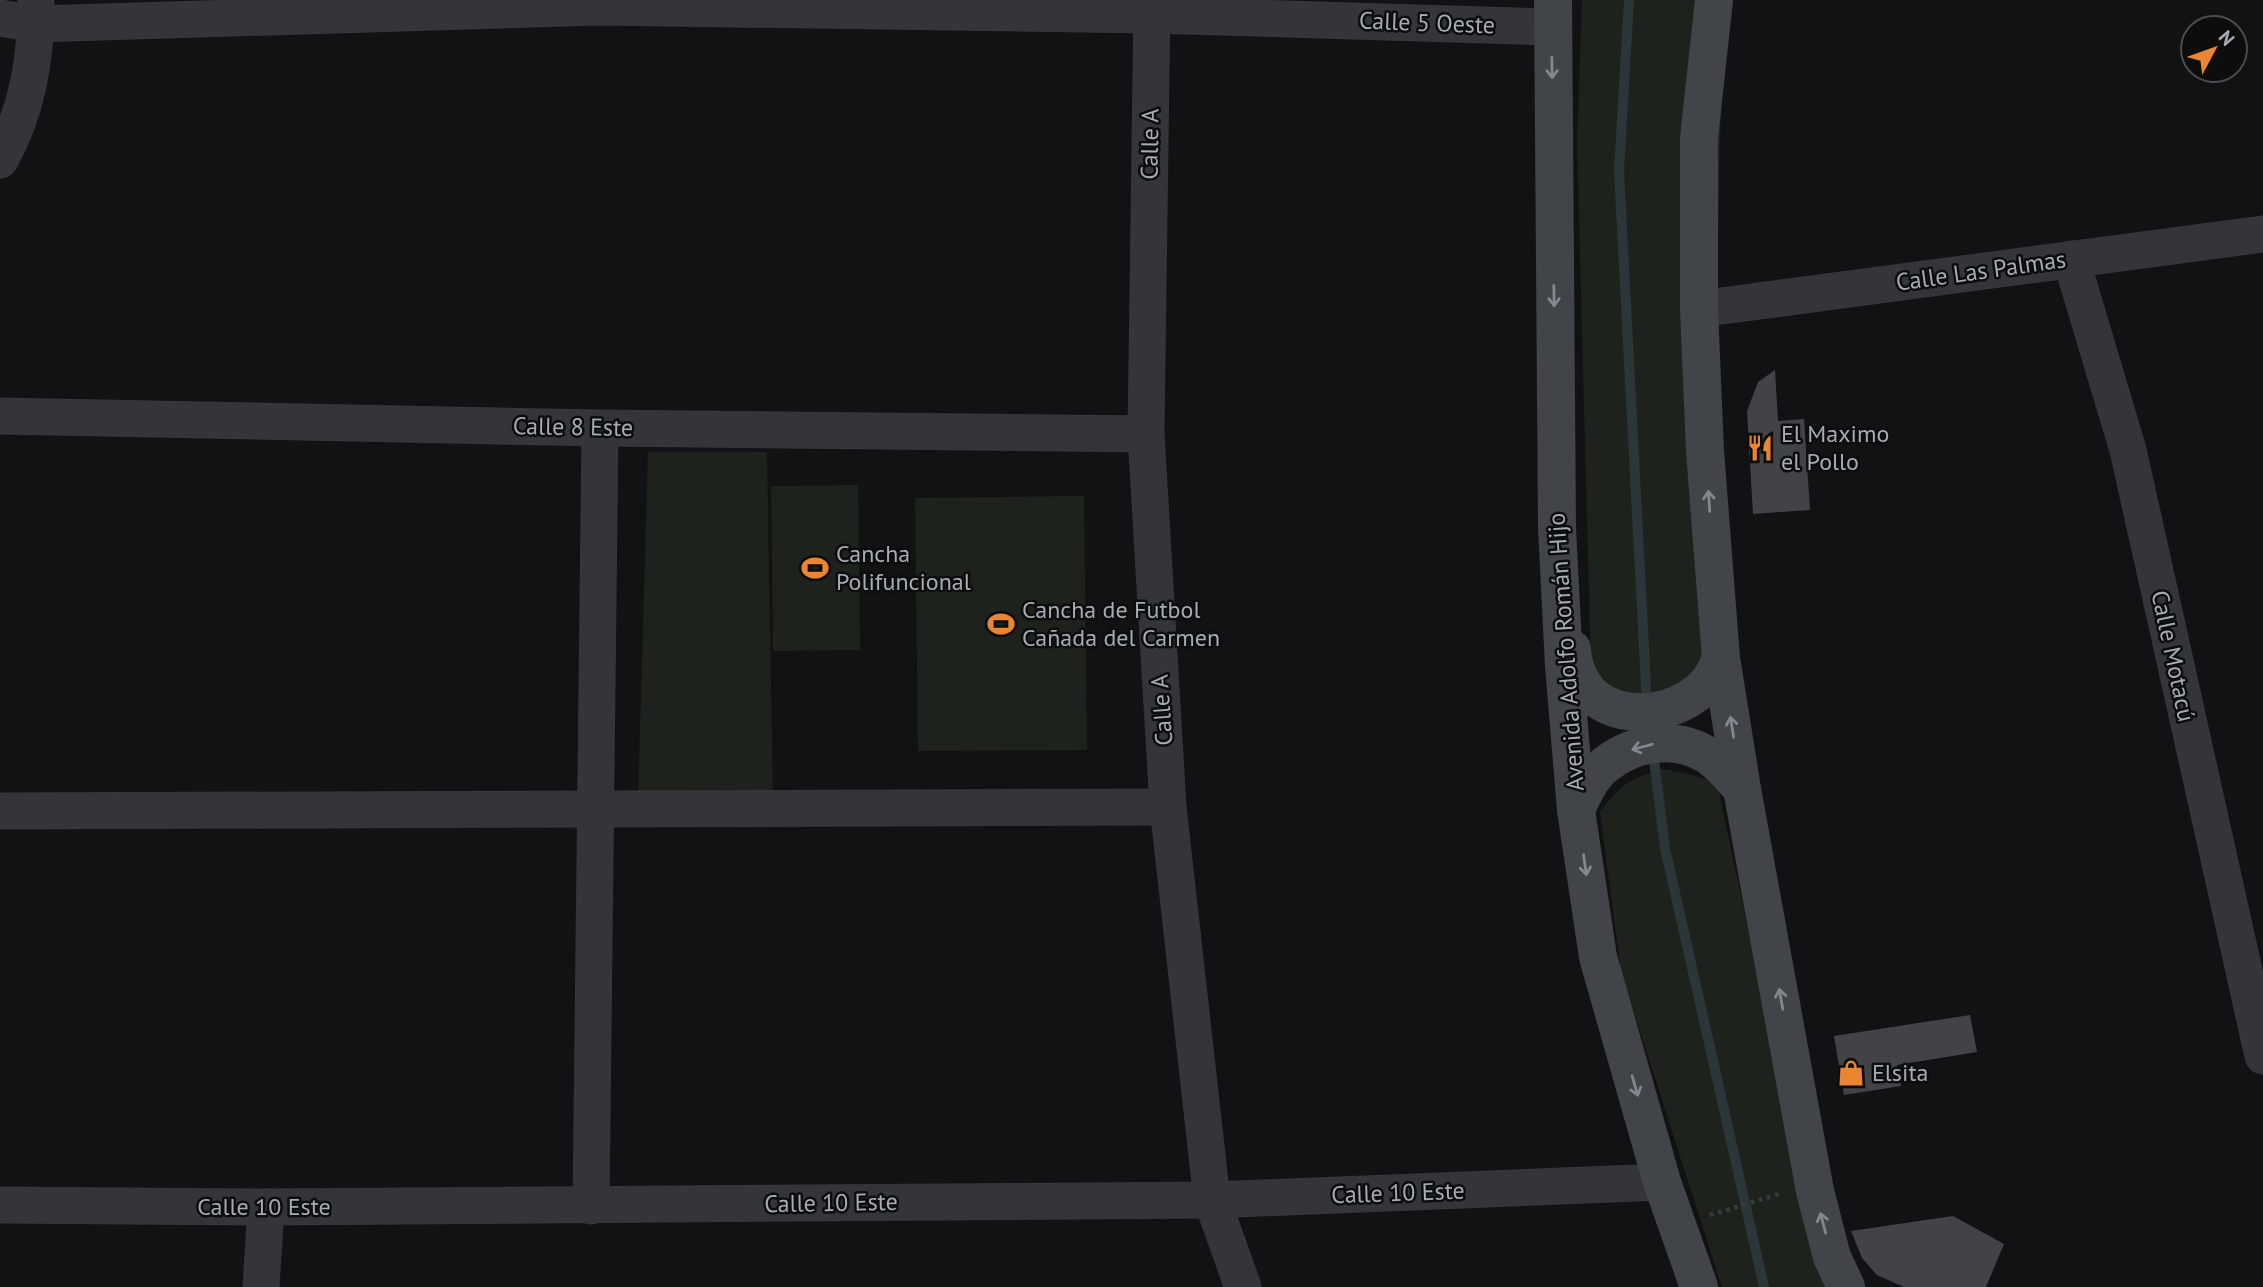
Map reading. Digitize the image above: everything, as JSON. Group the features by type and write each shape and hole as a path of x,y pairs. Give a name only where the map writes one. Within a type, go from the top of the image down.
{"main road":[{"path":"1714,0 1699,138 1699,309 1718,665 1734,780 1815,1191 1832,1256 1846,1287"},
{"name":"Avenida Adolfo Román Hijo","path":"1553,13 1557,528 1564,666 1583,797 1598,957 1662,1182 1699,1287"},
{"path":"1557,528 1568,570 1573,656 1582,681 1601,701 1635,713 1673,708 1697,693 1718,665"},
{"path":"1583,797 1605,765 1623,753 1657,743 1689,746 1707,755 1734,780"}],"street":[{"name":"Calle 5 Oeste","path":"0,19 36,12 598,4 1152,7 1553,13"},
{"name":"Calle A","path":"1152,7 1146,434 1168,807 1212,1200 1243,1287"},
{"path":"0,160 29,91 36,12"},
{"name":"Calle Las Palmas","path":"1699,309 2263,234"},
{"name":"Calle Motacú","path":"2071,258 2128,450 2260,1035"},
{"name":"Calle 8 Este","path":"0,416 600,428 1146,434"},
{"path":"591,1206 600,428"},
{"path":"0,811 1168,807"},
{"name":"Calle 10 Este","path":"0,1205 591,1206 1212,1200 1662,1182"},
{"path":"261,1287 266,1207"}],"path":[{"path":"1718,1212 1777,1195"}],"shaded area":[{"path":"1582,0 1723,0 1709,674 1633,704 1591,668 1577,144"},
{"path":"648,452 767,452 773,802 638,801"},
{"name":"Cancha Polifuncional","path":"858,485 860,650 773,651 771,486"},
{"name":"Cancha de Futbol Cañada del Carmen","path":"1084,496 1087,750 918,751 915,498"},
{"path":"1662,769 1717,783 1805,1197 1831,1287 1722,1287 1621,972 1600,812 1626,784"}],"building":[{"path":"1775,370 1778,421 1804,419 1810,510 1753,514 1747,411 1758,382"},
{"path":"1970,1015 1977,1052 1897,1065 1901,1086 1844,1095 1834,1036"},
{"path":"1953,1216 2004,1244 1986,1287 1904,1287 1877,1275 1862,1258 1851,1231"}],"waterway":[{"path":"1629,0 1619,171 1647,705"},
{"path":"1653,752 1665,848 1764,1287"}],"place":[{"name":"El Maximo el Pollo","path":"1760,448"},
{"name":"Cancha Polifuncional","path":"815,568"},
{"name":"Cancha de Futbol Cañada del Carmen","path":"1001,624"},
{"name":"Elsita","path":"1851,1073"}]}
